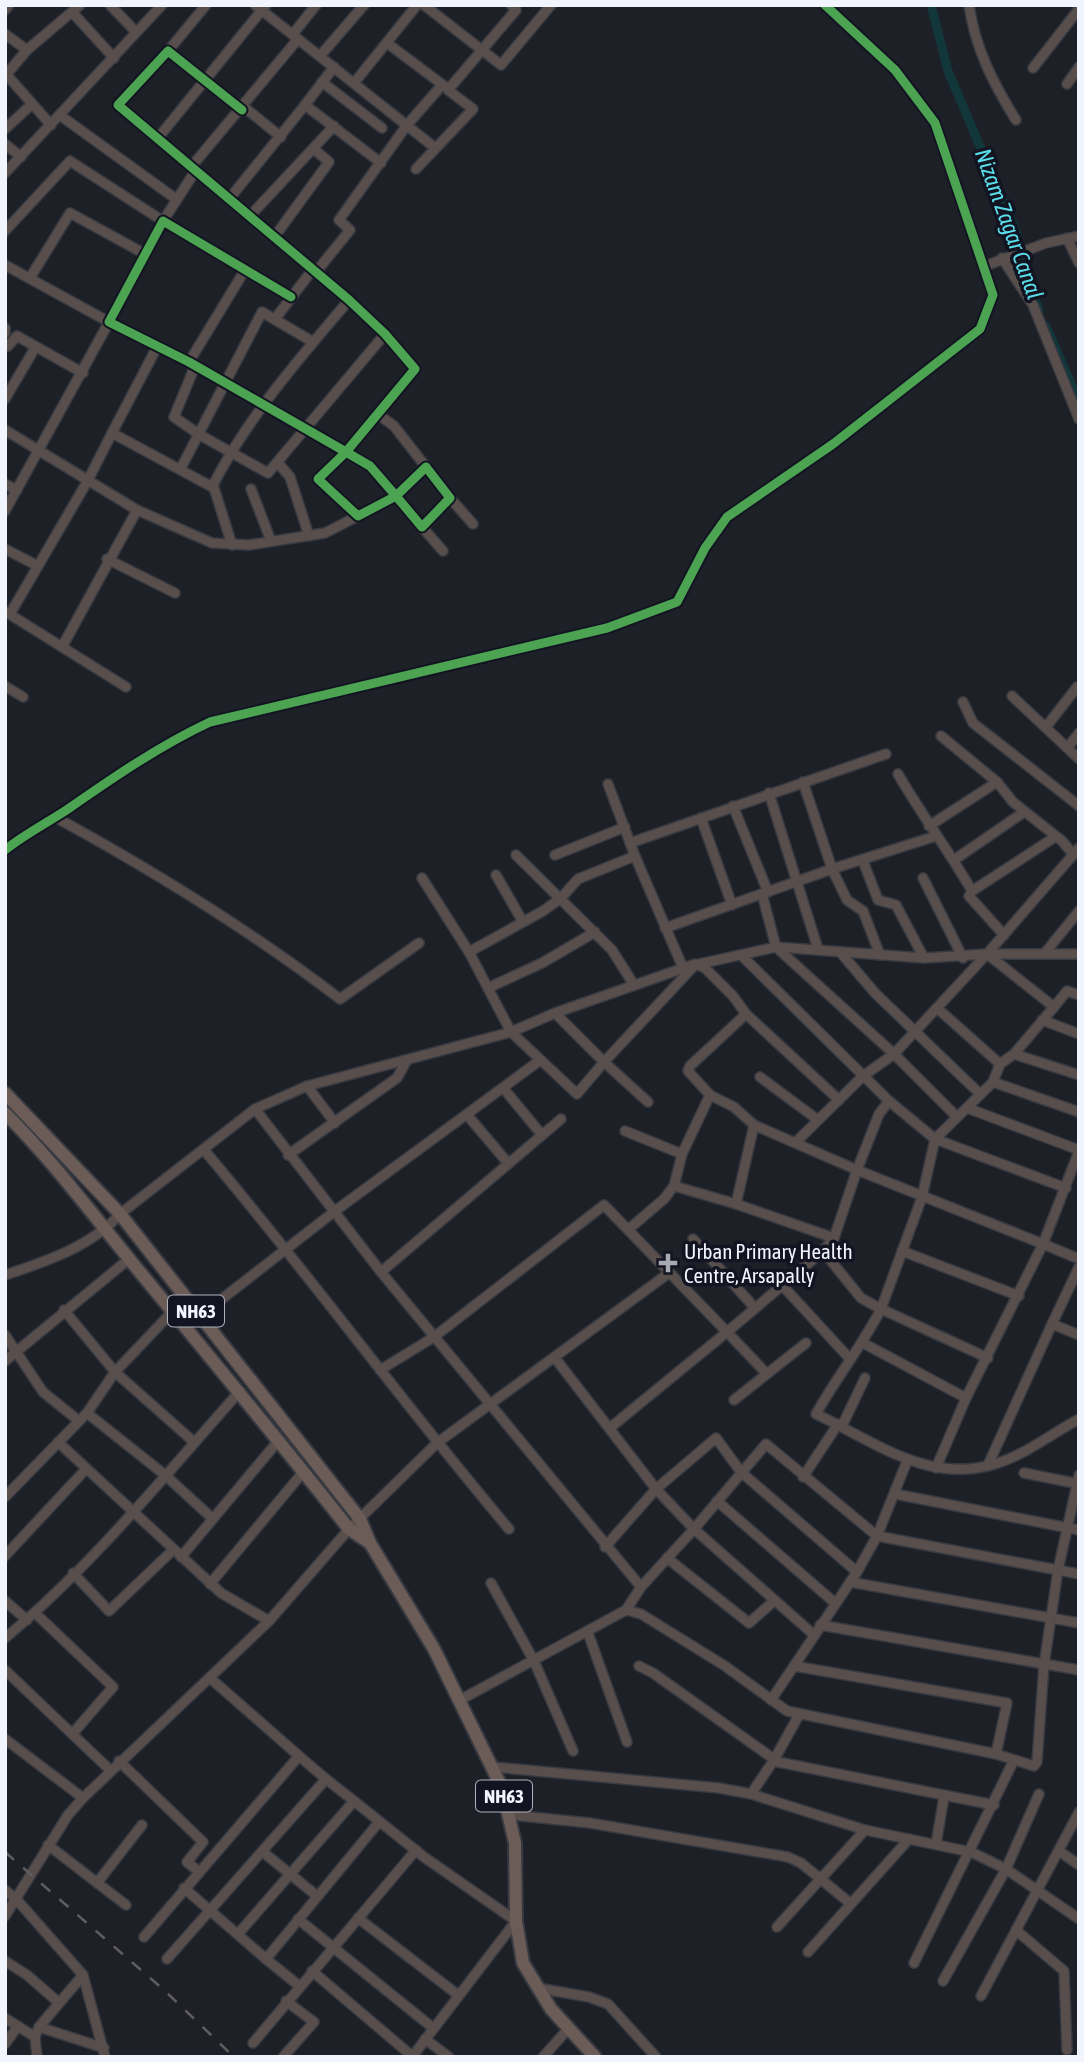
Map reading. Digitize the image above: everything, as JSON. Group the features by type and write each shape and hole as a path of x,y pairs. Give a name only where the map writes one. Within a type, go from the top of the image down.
{"highway":[{"name":"NH63","path":"5,1093 120,1214 360,1519 370,1543 434,1649 493,1767 511,1815 515,1843 516,1921 523,1963 568,2029 595,2057"},
{"name":"NH63","path":"5,1114 45,1153 349,1529 370,1543"}],"street":[{"path":"5,10 9,5"},
{"path":"110,5 136,32"},
{"path":"5,173 162,5"},
{"path":"206,5 168,51 118,104 349,300 385,334 415,369 379,415 318,479 358,516"},
{"path":"5,511 194,168 243,108 316,5"},
{"path":"320,56 364,5"},
{"path":"355,83 417,5"},
{"path":"424,5 501,65 551,5"},
{"path":"5,850 30,830 55,817 164,743 210,722 607,628 677,602 705,548 727,517 833,444 980,329 993,295 935,123 895,70 825,5"},
{"path":"969,5 979,51 994,85 1016,120"},
{"path":"158,138 206,82 261,7 434,147"},
{"path":"275,319 350,230 339,220 407,125 483,51 516,7"},
{"path":"1033,68 1078,7"},
{"path":"51,125 6,75 27,50 76,9 114,58"},
{"path":"5,34 27,50"},
{"path":"387,43 473,108 416,169"},
{"path":"168,51 281,137"},
{"path":"230,198 334,67"},
{"path":"1067,84 1079,67"},
{"path":"322,82 382,128"},
{"path":"5,129 32,104"},
{"path":"305,105 381,163"},
{"path":"61,116 176,200"},
{"path":"250,216 315,150 334,126"},
{"path":"5,144 21,157"},
{"path":"275,236 329,162 315,150"},
{"path":"5,231 70,161 163,221 291,297"},
{"path":"30,278 70,213 145,254"},
{"path":"985,266 1046,243 1079,236"},
{"path":"1067,238 1079,263"},
{"path":"1004,257 1032,305 1079,419"},
{"path":"5,265 109,323 192,364 226,386 370,466 443,551"},
{"path":"245,270 192,364 169,415 268,473 385,334"},
{"path":"212,487 230,452 263,405 349,300"},
{"path":"181,468 226,386 262,312 313,342"},
{"path":"5,344 8,346 17,336 83,373"},
{"path":"126,687 8,613 87,482 157,347"},
{"path":"5,400 35,348"},
{"path":"379,415 394,426 473,524"},
{"path":"5,430 137,510 212,543 232,545 325,533 396,496 426,467"},
{"path":"113,433 212,487 232,545"},
{"path":"278,463 290,477 309,536"},
{"path":"5,484 17,490"},
{"path":"251,489 271,541"},
{"path":"422,527 450,498"},
{"path":"62,647 107,559 137,510"},
{"path":"5,549 38,566"},
{"path":"107,559 176,593"},
{"path":"5,686 23,697"},
{"path":"1046,727 1077,687"},
{"path":"1012,696 1079,759"},
{"path":"963,702 973,723 1079,806"},
{"path":"1068,747 1079,733"},
{"path":"797,1141 863,1076 894,1054 987,954 1076,851 1024,811 997,782 941,736"},
{"path":"630,842 886,754"},
{"path":"898,774 972,891"},
{"path":"803,782 832,869 847,900 864,915 880,955"},
{"path":"929,826 997,782"},
{"path":"608,784 635,856 683,968"},
{"path":"769,793 799,881 818,949"},
{"path":"733,806 765,893 776,947 894,1054 957,1117"},
{"path":"954,860 1024,811"},
{"path":"55,817 103,843 290,961 340,999 419,943"},
{"path":"701,818 732,905"},
{"path":"555,855 625,827"},
{"path":"665,928 832,869 936,836"},
{"path":"1003,935 969,897 972,891 1055,837"},
{"path":"516,855 612,950 634,985"},
{"path":"470,952 561,898 578,879 635,856"},
{"path":"863,861 877,900 896,905 923,958"},
{"path":"496,875 523,922"},
{"path":"422,878 470,952 511,1032 577,1094 697,964"},
{"path":"923,878 962,958"},
{"path":"1044,954 1079,911"},
{"path":"490,987 542,963 595,932"},
{"path":"5,1275 40,1263 106,1230 120,1214 255,1110 307,1086 511,1032 555,1013 683,968 776,947 923,958 962,958 987,954 1079,954"},
{"path":"841,953 875,993 980,1094"},
{"path":"987,954 1054,1007"},
{"path":"741,955 889,1101 935,1139 1079,1189"},
{"path":"697,964 733,996 746,1014 839,1100"},
{"path":"1079,995 1067,991 1014,1054 1000,1064 993,1082 935,1139 922,1197 881,1308 863,1343 816,1413 907,1461 936,1468 999,1463 1079,1419"},
{"path":"937,1008 1000,1064"},
{"path":"555,1013 648,1102"},
{"path":"746,1014 690,1066 690,1075 710,1095 734,1107 754,1125 797,1141 922,1197 1079,1259"},
{"path":"1042,1020 1079,1034"},
{"path":"1014,1054 1079,1075"},
{"path":"288,1155 400,1075 407,1060"},
{"path":"201,1316 335,1211 468,1116 539,1061"},
{"path":"760,1077 818,1120"},
{"path":"993,1082 1079,1112"},
{"path":"307,1086 335,1123"},
{"path":"504,1089 542,1135"},
{"path":"630,1228 664,1199 674,1186 682,1154 710,1095"},
{"path":"611,1427 823,1251 834,1238 878,1114 889,1101"},
{"path":"936,1468 966,1398 988,1359 1043,1244 1079,1150 967,1108"},
{"path":"255,1110 381,1272 640,1587"},
{"path":"468,1116 508,1163"},
{"path":"381,1272 561,1119"},
{"path":"736,1204 754,1125"},
{"path":"625,1131 682,1154"},
{"path":"204,1150 287,1248 437,1443 509,1529"},
{"path":"674,1186 834,1238"},
{"path":"380,1370 434,1337 604,1205 630,1228 669,1273 767,1374"},
{"path":"693,1239 754,1307"},
{"path":"823,1251 861,1298 988,1359"},
{"path":"902,1251 1019,1296"},
{"path":"5,1361 129,1259"},
{"path":"988,1465 1079,1267"},
{"path":"5,1916 48,1845 83,1798 269,1621 349,1529 437,1443 488,1403 555,1358 669,1273"},
{"path":"781,1284 850,1359"},
{"path":"64,1310 115,1372 194,1442"},
{"path":"5,1497 87,1413 115,1372 173,1311"},
{"path":"1052,1324 1079,1335"},
{"path":"5,1335 19,1352 43,1392 79,1421"},
{"path":"734,1400 806,1343"},
{"path":"863,1343 966,1398"},
{"path":"555,1358 611,1427 656,1489 694,1529 813,1634"},
{"path":"803,1477 840,1425 865,1378"},
{"path":"5,1638 31,1617 132,1512 240,1391"},
{"path":"87,1413 165,1475 213,1519"},
{"path":"605,1547 656,1489 716,1438 741,1472 857,1572"},
{"path":"181,1557 279,1440"},
{"path":"58,1443 210,1584 269,1621"},
{"path":"460,1700 588,1633 626,1610 640,1587 694,1529 766,1444 877,1536 1079,1574"},
{"path":"771,1700 857,1572 877,1536 907,1461"},
{"path":"5,1556 86,1469"},
{"path":"210,1584 304,1471"},
{"path":"1024,1473 1078,1484"},
{"path":"626,1610 641,1614 724,1665 771,1700 799,1715 996,1754 1032,1766 1037,1762 1044,1665 1058,1570 1079,1475"},
{"path":"895,1494 1079,1530"},
{"path":"717,1502 835,1603"},
{"path":"73,1573 110,1611 173,1550"},
{"path":"667,1558 749,1623 774,1601"},
{"path":"850,1582 1079,1623"},
{"path":"491,1583 534,1661 573,1751"},
{"path":"5,1601 31,1617 113,1687 74,1732"},
{"path":"820,1625 1079,1670"},
{"path":"588,1633 627,1742"},
{"path":"639,1666 653,1673 774,1760 944,1797 994,1805"},
{"path":"794,1666 1007,1703 996,1754"},
{"path":"5,1670 74,1732 110,1770"},
{"path":"210,1678 379,1822 516,1921 412,2056 312,1971"},
{"path":"751,1794 799,1715"},
{"path":"5,1739 83,1798"},
{"path":"144,1937 299,1756"},
{"path":"914,1963 1014,1760"},
{"path":"120,1761 203,1842 187,1862 198,1871"},
{"path":"493,1767 719,1788 751,1794 865,1830 971,1852 1006,1869 1079,1919"},
{"path":"167,1959 326,1779"},
{"path":"943,1982 1006,1869 1039,1794"},
{"path":"936,1844 944,1797"},
{"path":"238,1934 354,1801"},
{"path":"981,1996 1079,1812"},
{"path":"511,1815 590,1822 788,1857 822,1878 850,1903"},
{"path":"266,1959 379,1822"},
{"path":"97,1883 142,1825"},
{"path":"777,1927 865,1830"},
{"path":"807,1952 909,1839"},
{"path":"48,1845 126,1905"},
{"path":"253,2043 298,1985 416,1850"},
{"path":"1059,1851 1079,1865"},
{"path":"263,1852 317,1896"},
{"path":"184,1888 298,1985"},
{"path":"5,1890 83,1975 105,2053"},
{"path":"358,1918 458,1995"},
{"path":"298,1919 433,2028"},
{"path":"1016,1930 1064,1971 1068,2050"},
{"path":"5,1961 27,1975 58,2002"},
{"path":"49,2057 37,2054 37,2032 58,2002 83,1975"},
{"path":"538,1988 589,1997 608,2004 656,2057"},
{"path":"283,2057 314,2022 286,2001"},
{"path":"5,2018 18,2026 105,2053"},
{"path":"5,2044 18,2026"},
{"path":"543,2057 568,2029"},
{"path":"425,2039 449,2057"}],"waterway":[{"name":"Nizam Zagar Canal","path":"931,5 948,71 1016,231 1024,269 1039,310"},
{"name":"Nizam Zagar Canal","path":"1046,326 1079,402"}],"railway":[{"path":"5,1852 164,1990 234,2057"}],"cycle path":[{"path":"5,850 137,762 210,722 607,628 677,602 705,548 727,517 833,444 980,329 993,295 935,123 895,70 825,5"},
{"path":"242,110 168,51 118,105 349,300 385,334 415,369 346,452 370,466 396,496 426,467 450,498 422,527 396,496 358,516 318,479 346,452 189,362 109,322 163,221 291,297"}],"place":[{"name":"Urban Primary Health Centre, Arsapally","path":"668,1263"}]}
